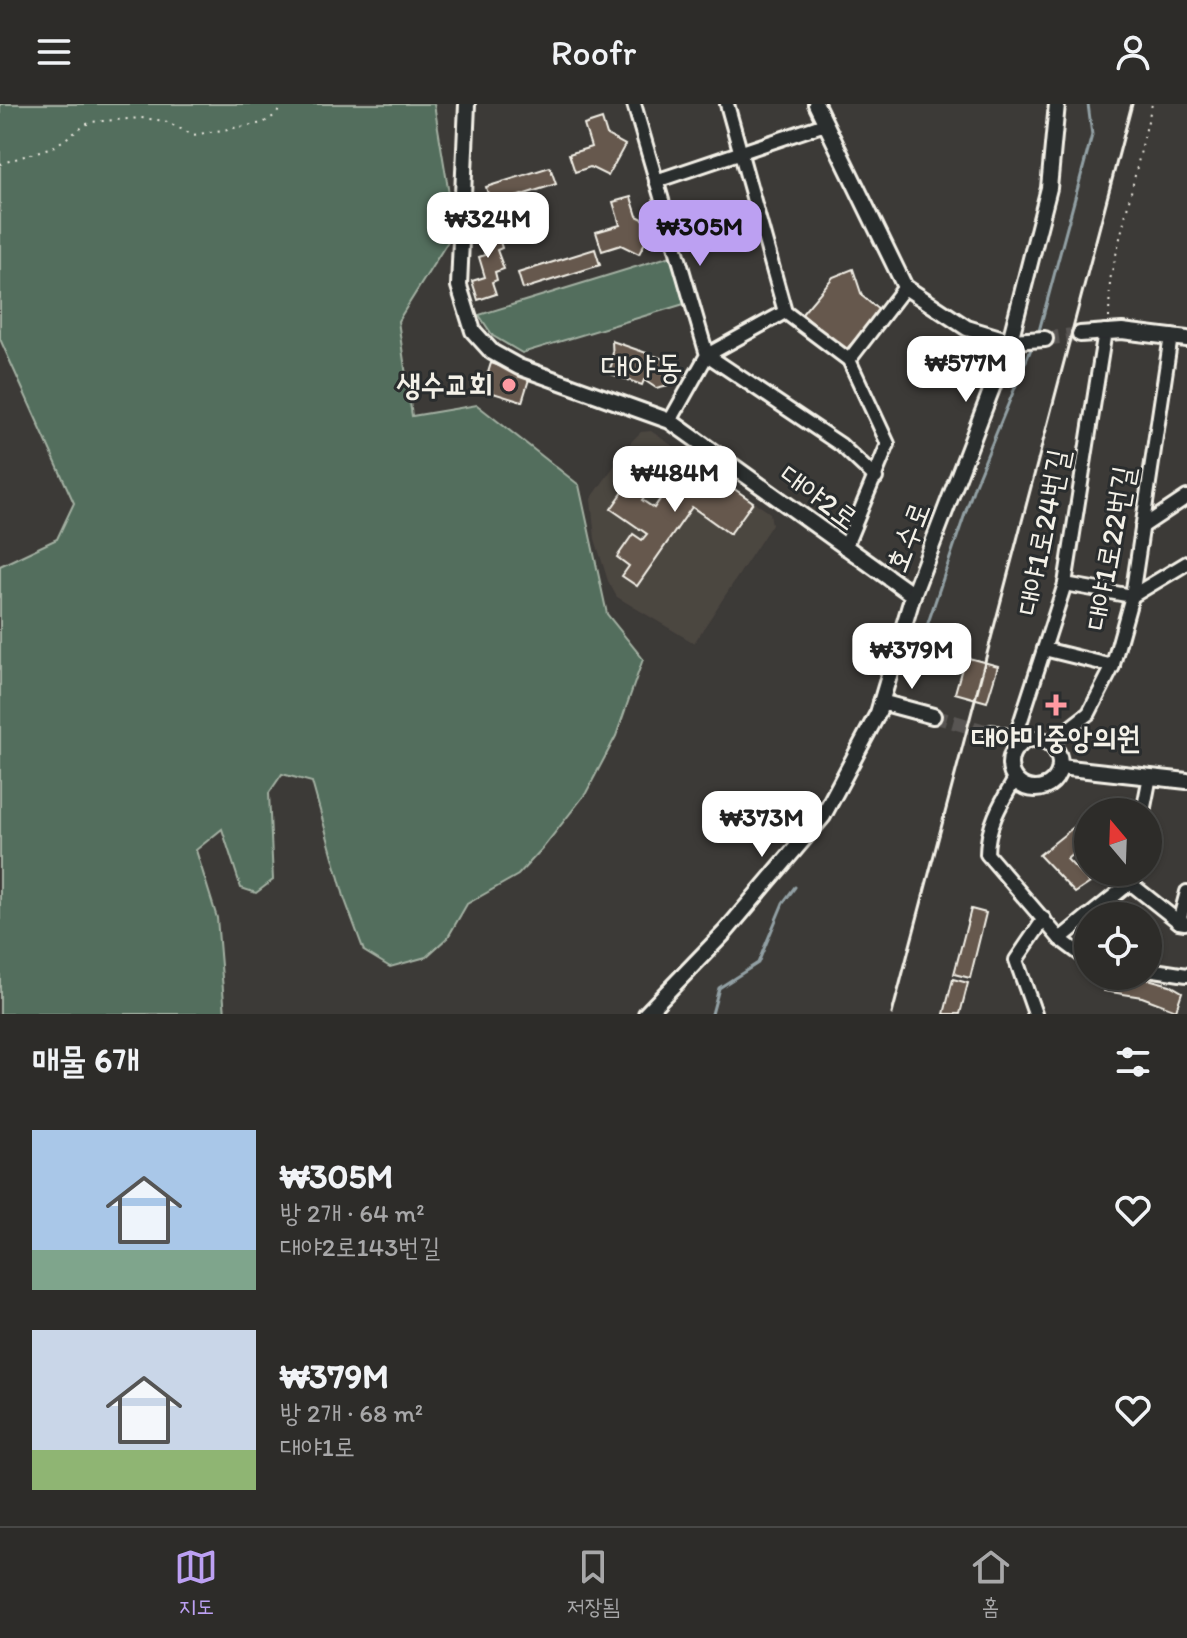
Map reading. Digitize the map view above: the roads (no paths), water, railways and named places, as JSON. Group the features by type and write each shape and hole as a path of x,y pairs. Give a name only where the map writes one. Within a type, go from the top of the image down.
{"street":[{"name":"대야2로","path":"467,104 459,286 473,331 492,352 519,367 670,421 913,595"},
{"path":"634,104 707,355 841,445 876,478"},
{"path":"727,104 785,312 849,360 888,444 845,548"},
{"path":"816,104 905,287 967,328 1010,341 1045,339"},
{"name":"호수로","path":"646,1014 725,932 823,816 881,702 913,595 1010,341 1049,188 1057,104"},
{"path":"656,181 825,124"},
{"path":"849,360 905,287"},
{"path":"670,421 707,355 785,312"},
{"path":"1080,334 1105,331 1187,339"},
{"name":"대야1로24번길","path":"1017,742 1065,584 1105,331"},
{"name":"대야1로22번길","path":"1049,744 1089,713 1113,666 1132,596 1171,336"},
{"path":"1142,527 1187,497"},
{"path":"1065,584 1132,596 1187,563"},
{"path":"1044,649 1113,666"},
{"path":"881,702 933,716"},
{"path":"992,733 1017,742 1034,740 1049,744 1058,754 1060,767 1050,784 1041,788 1023,786 1015,779 1010,766 1017,742"},
{"path":"1060,767 1187,781"},
{"path":"1146,798 1150,776"},
{"path":"1015,779 997,808 987,842 987,854 1060,939 1074,950"},
{"path":"1103,902 1121,886"},
{"path":"1141,886 1183,922"},
{"path":"1183,922 1187,892"},
{"path":"1035,1014 1016,960 1044,919"},
{"path":"1060,939 1074,928"},
{"path":"1162,971 1187,975"}],"waterway":[{"path":"1039,331 1092,135 1088,104"},
{"path":"909,679 974,487 1031,349"},
{"path":"712,1014 719,988 758,963 783,903 795,887"}],"tunnel":[{"path":"1045,339 1080,334"},
{"path":"933,716 992,733"}],"railway":[{"path":"892,1014 1132,104"}],"place":[{"name":"생수교회","path":"509,385"},
{"name":"대야미중앙의원","path":"1056,705"}],"district":[{"name":"대야동","path":"642,366"}]}
